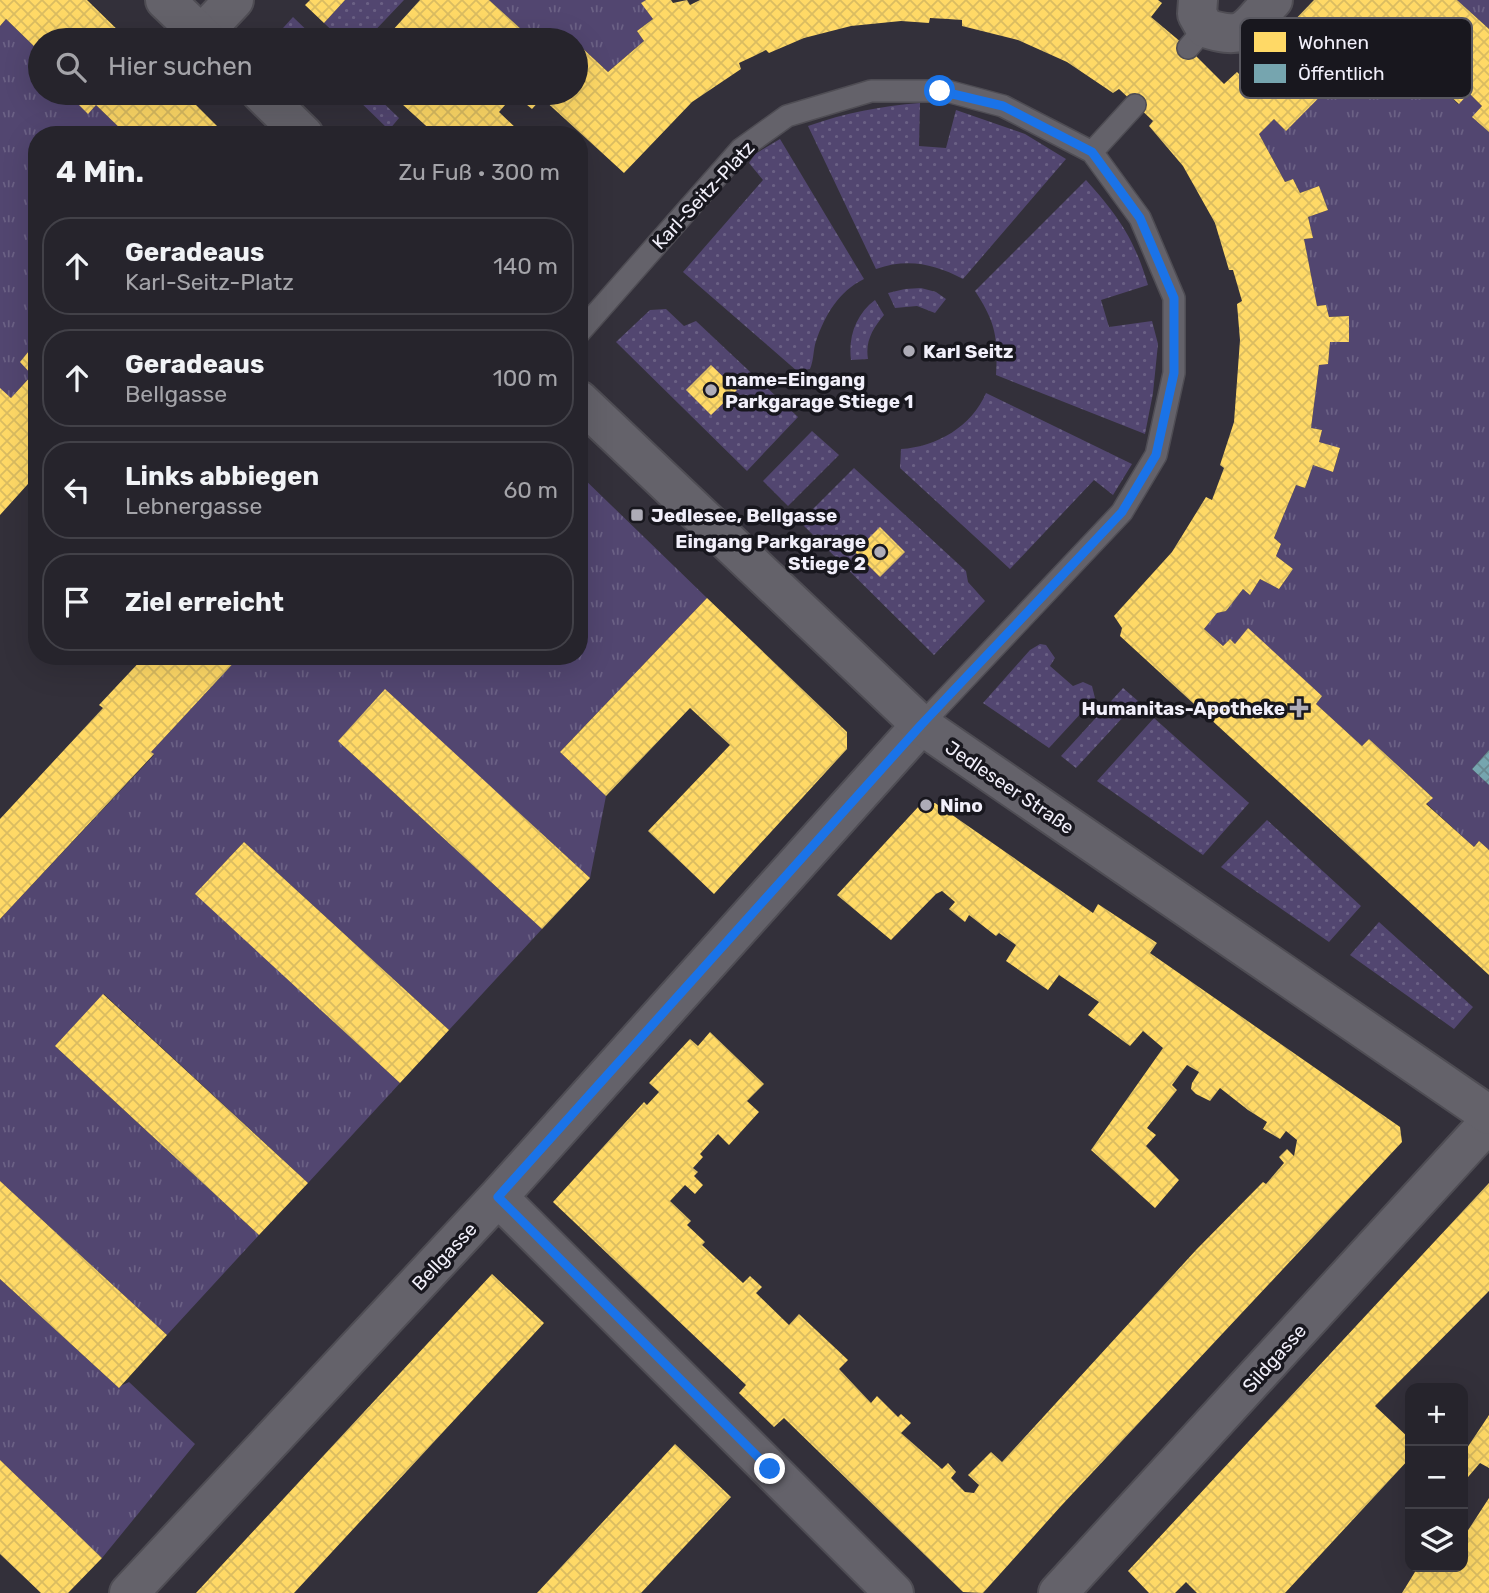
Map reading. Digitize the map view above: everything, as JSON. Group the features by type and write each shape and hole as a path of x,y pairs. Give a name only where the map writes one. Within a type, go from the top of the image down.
{"street":[{"path":"165,0 194,28"},
{"path":"212,28 234,0"},
{"path":"1256,18 1273,0"},
{"path":"1197,25 1227,35 1240,33"},
{"path":"273,105 295,126"},
{"name":"Jedleseer Straße","path":"588,409 921,725 1489,1115"},
{"name":"Bellgasse","path":"129,1593 498,1197 921,725"},
{"name":"Sildgasse","path":"1058,1593 1489,1122"},
{"path":"498,1197 894,1593"}],"lane":[{"name":"Karl-Seitz-Platz","path":"588,323 741,149 787,116 871,91 947,91 1003,106 1092,152 1140,218 1174,298 1174,373 1156,455 1122,512 921,725"},
{"path":"1092,152 1135,105"}],"green space":[{"path":"345,0 404,0 377,28 329,28 324,23"},
{"path":"489,0 646,0 642,3 653,19 637,31 644,41 608,72 588,53 588,28 520,28"},
{"path":"1457,0 1489,0 1489,29"},
{"path":"293,17 304,28 283,28"},
{"path":"6,19 28,40 28,105 80,105 88,113 96,105 118,126 28,126 28,352 21,361 28,370 28,379 11,398 0,389 0,26"},
{"path":"1472,96 1482,106 1473,117 1489,132 1489,750 1472,769 1489,785 1489,850 1479,841 1474,847 1427,804 1432,797 1369,739 1362,746 1316,704 1322,696 1248,629 1235,644 1230,639 1223,646 1204,629 1217,613 1226,611 1243,589 1250,595 1260,579 1279,589 1293,569 1276,556 1281,544 1274,538 1296,485 1305,488 1313,465 1333,472 1340,449 1319,442 1322,430 1311,428 1319,365 1328,363 1330,342 1349,341 1349,316 1329,317 1326,305 1317,306 1304,239 1313,238 1308,217 1328,210 1319,186 1300,193 1293,179 1285,182 1259,134 1274,119 1286,131 1310,98 1452,98 1458,104 1464,98"},
{"path":"920,103 919,146 946,148 956,110 1025,134 1066,159 963,279 921,264 899,264 876,269 808,126 863,111"},
{"path":"363,105 385,105 399,118 392,126 385,126"},
{"path":"780,139 864,279 847,290 829,313 816,341 810,369 797,371 683,272 763,180 749,163 755,154"},
{"path":"1086,180 1124,229 1137,254 1148,285 1101,300 1109,327 1152,321 1158,344 1145,434 996,375 997,350 994,331 975,291"},
{"path":"921,288 936,292 946,299 935,313 917,306 895,308 888,293 905,289"},
{"path":"875,300 884,315 871,335 868,359 851,360 852,335 858,319"},
{"path":"666,309 684,326 696,321 798,417 747,471 616,342 650,310"},
{"path":"986,393 1132,464 1113,495 1094,480 1010,569 900,468 901,449 928,444 952,433 972,415"},
{"path":"812,431 839,455 788,506 763,481"},
{"path":"854,468 966,571 968,582 985,601 934,655 800,522"},
{"path":"588,483 707,598 560,752 606,796 590,878 385,690 338,741 542,929 449,1030 244,842 196,894 400,1083 308,1183 104,994 55,1046 259,1235 167,1335 0,1181 0,919 154,755 151,752 232,665 588,665"},
{"path":"1040,644 1046,645 1055,658 1050,666 1073,686 1083,682 1092,686 1095,698 1049,748 983,703 1030,650"},
{"path":"1123,688 1138,701 1076,768 1061,756"},
{"path":"1154,718 1249,803 1203,855 1097,781"},
{"path":"1267,820 1361,906 1329,942 1221,867"},
{"path":"1379,922 1473,1007 1454,1029 1350,955"},
{"path":"0,1279 118,1387 129,1382 195,1444 102,1558 0,1460"}],"building: Wohnen":[{"path":"0,0 87,0 116,28 28,28 28,40 6,19 0,26"},
{"path":"310,0 345,0 324,23 305,5"},
{"path":"420,0 489,0 520,28 395,28"},
{"path":"646,0 671,0 673,3 687,0 690,5 700,0 1158,0 1162,3 1151,17 1188,48 1224,84 1237,72 1240,75 1240,98 1319,98 1286,131 1274,119 1259,134 1285,182 1293,179 1300,193 1319,186 1328,210 1308,217 1313,238 1304,239 1317,306 1326,305 1329,317 1349,316 1349,342 1330,342 1328,364 1319,365 1311,428 1322,430 1319,442 1340,448 1333,472 1313,465 1305,488 1296,485 1274,538 1281,544 1276,556 1293,569 1279,589 1260,579 1250,595 1243,589 1226,611 1217,613 1204,629 1223,646 1230,639 1235,644 1248,628 1322,696 1316,704 1362,746 1369,739 1433,798 1426,804 1474,847 1479,841 1489,850 1489,975 1120,636 1122,628 1114,616 1172,552 1206,497 1212,500 1224,468 1220,465 1234,422 1240,340 1237,304 1242,301 1233,270 1229,270 1215,223 1183,166 1149,126 1153,121 1119,89 1113,93 1067,62 1018,40 962,26 962,20 930,18 929,23 901,21 851,26 804,38 769,53 766,50 739,63 741,69 692,102 624,173 588,140 588,126 573,126 550,105 588,105 588,53 608,72 644,41 637,31 653,19 641,3"},
{"path":"1314,0 1457,0 1489,29 1489,132 1472,117 1482,106 1472,96 1472,18 1297,18"},
{"path":"1452,98 1464,98 1459,104"},
{"path":"79,105 96,105 88,114"},
{"path":"96,105 196,105 217,126 118,126"},
{"path":"403,105 505,105 499,112 514,126 426,126"},
{"path":"28,352 28,371 20,362"},
{"name":"name=Eingang Parkgarage Stiege 1","path":"711,365 737,390 711,415 686,390"},
{"path":"28,379 28,484 0,515 0,388 11,398"},
{"name":"Eingang Parkgarage Stiege 2","path":"880,527 905,552 880,577 855,552"},
{"path":"707,598 847,732 847,749 714,894 648,831 730,745 690,708 606,796 560,752"},
{"path":"137,665 232,665 151,752 154,754 0,919 0,819 103,708 99,705"},
{"path":"385,689 590,878 542,929 338,741"},
{"path":"935,803 1093,913 1098,904 1157,943 1150,953 1400,1127 1402,1142 983,1593 963,1592 784,1418 774,1427 739,1393 746,1385 553,1202 644,1102 647,1105 659,1092 649,1083 690,1039 698,1046 710,1032 764,1084 747,1101 759,1112 729,1145 718,1134 700,1154 703,1157 693,1168 698,1172 694,1176 703,1185 695,1194 685,1185 670,1201 691,1221 687,1225 705,1242 702,1245 743,1283 750,1276 762,1287 756,1293 789,1325 799,1314 848,1360 839,1369 871,1403 877,1396 898,1417 901,1414 911,1423 901,1433 942,1469 948,1463 956,1472 951,1478 965,1492 974,1493 979,1485 968,1475 991,1452 1002,1462 1196,1250 1263,1182 1266,1184 1284,1163 1279,1157 1287,1149 1294,1156 1297,1140 1286,1131 1280,1139 1263,1129 1267,1122 1220,1088 1210,1101 1196,1094 1191,1089 1199,1072 1187,1065 1172,1085 1177,1090 1147,1128 1156,1135 1146,1146 1179,1180 1155,1208 1091,1150 1163,1048 1143,1031 1130,1046 1088,1015 1099,1002 1059,975 1048,990 1006,961 1016,945 999,933 996,936 969,915 965,922 949,909 955,902 942,891 891,940 837,895 919,806"},
{"path":"244,842 449,1030 400,1083 195,894"},
{"path":"103,994 308,1183 259,1235 55,1046"},
{"path":"0,1181 167,1335 119,1388 0,1279"},
{"path":"1489,1183 1489,1291 1375,1406 1405,1434 1405,1463 1285,1593 1197,1593 1186,1582 1175,1593 1149,1593 1128,1571"},
{"path":"492,1274 544,1323 294,1593 196,1593"},
{"path":"1489,1415 1489,1468 1480,1463 1468,1477 1468,1446"},
{"path":"675,1444 731,1497 641,1593 537,1593"},
{"path":"0,1460 102,1558 68,1593 41,1593 0,1554"},
{"path":"1489,1498 1489,1593 1402,1593 1415,1572 1468,1572 1468,1530"}],"building: Öffentlich":[{"path":"1489,750 1489,785 1472,769"}],"place":[{"name":"Karl Seitz","path":"909,351"},
{"name":"name=Eingang Parkgarage Stiege 1","path":"711,390"},
{"name":"Jedlesee, Bellgasse","path":"637,515"},
{"name":"Eingang Parkgarage Stiege 2","path":"880,552"},
{"name":"Humanitas-Apotheke","path":"1299,708"},
{"name":"Nino","path":"926,805"}],"route":[{"path":"770,1469 498,1197 921,725 1122,512 1156,455 1174,373 1174,298 1140,218 1092,152 1003,106 940,91"}]}
